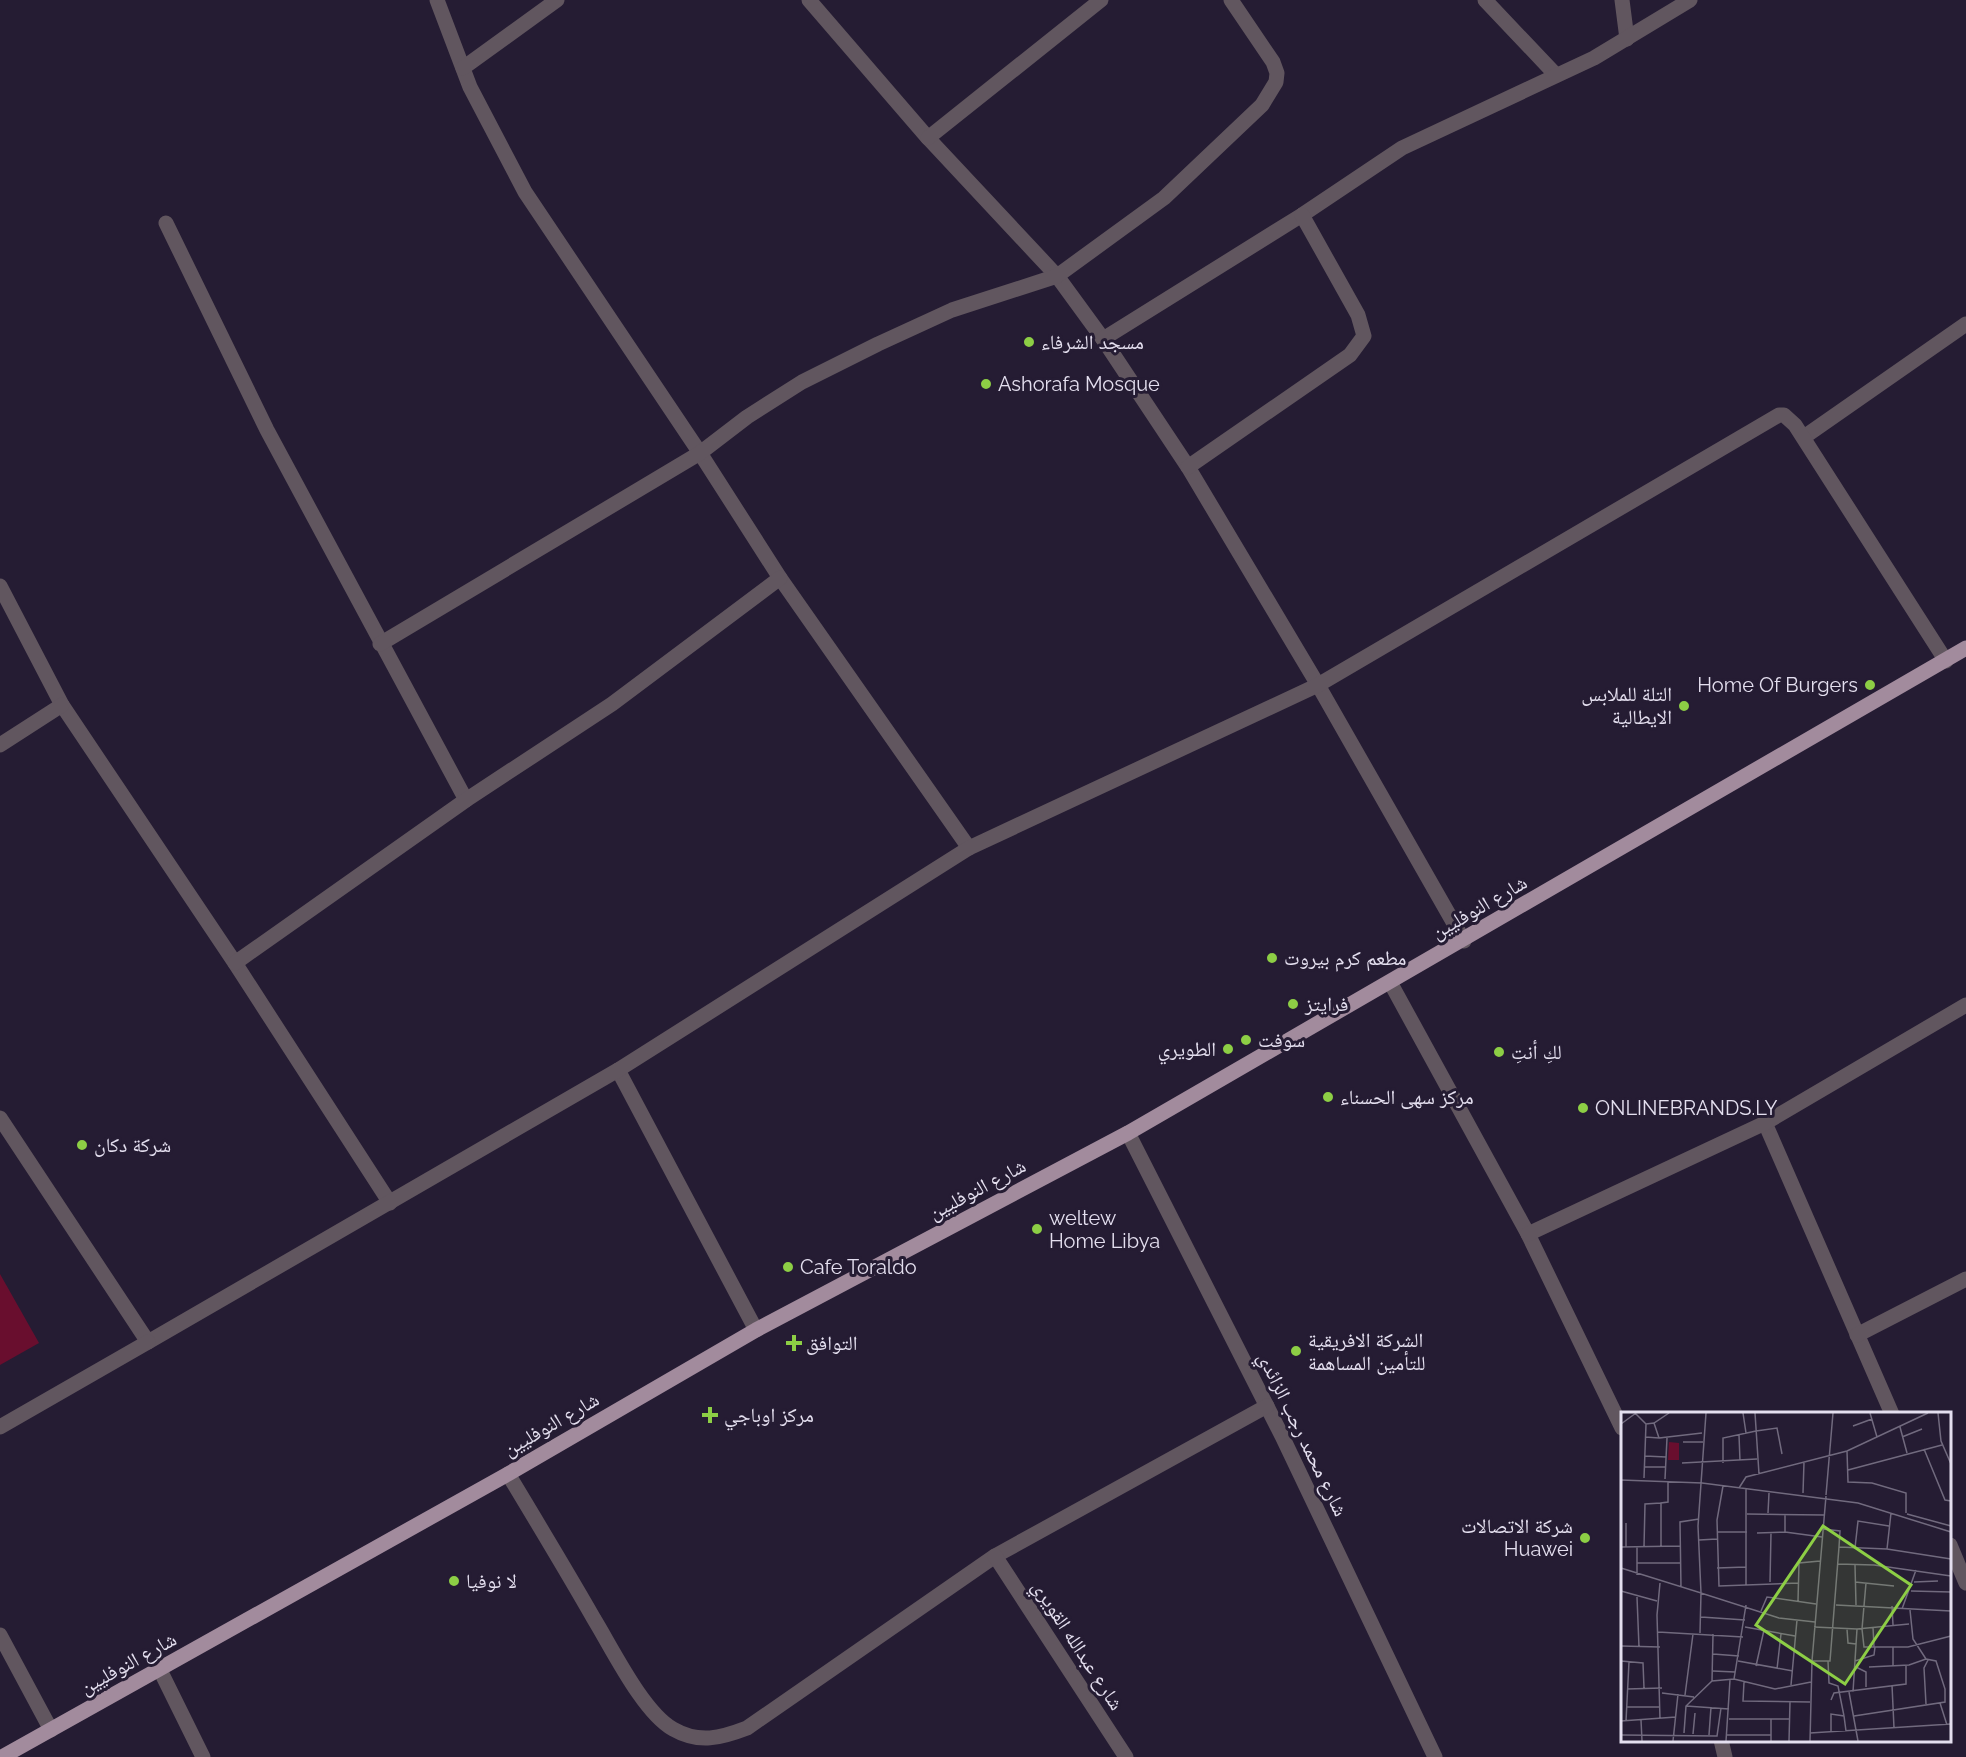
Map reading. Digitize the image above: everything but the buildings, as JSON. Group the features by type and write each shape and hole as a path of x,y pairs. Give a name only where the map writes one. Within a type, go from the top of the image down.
{"main road":[{"name":"شارع النوفليين","path":"2,1757 508,1474 756,1330 1128,1133 1464,941 1966,648"}],"street":[{"path":"437,0 463,68 525,192 700,453 780,578 969,848"},
{"path":"463,68 556,0"},
{"path":"809,0 928,138 1057,276 1104,339 1188,467 1318,685 1464,941"},
{"path":"928,138 1101,0"},
{"path":"380,644 700,453 747,417 802,382 952,310 1057,276 1164,198 1262,105 1276,82 1277,73 1265,49 1231,0"},
{"path":"1485,0 1556,75"},
{"path":"1622,0 1627,39"},
{"path":"1104,339 1302,215 1402,148 1627,39 1690,0"},
{"path":"1188,467 1350,355 1364,336 1358,315 1302,215"},
{"path":"166,223 267,430 380,644 466,800"},
{"path":"1804,437 1966,324"},
{"path":"0,1427 618,1070 969,848 1318,685 1779,415 1790,419 1804,437 1946,661"},
{"path":"235,963 466,800 612,704 780,578"},
{"path":"0,586 62,705 235,963 390,1203"},
{"path":"0,745 62,705"},
{"path":"1390,982 1528,1234 1621,1424"},
{"path":"1528,1234 1765,1123 1966,1005"},
{"path":"618,1070 756,1330"},
{"path":"0,1118 148,1342"},
{"path":"1765,1123 1892,1412"},
{"name":"شارع محمد رجب الزائدي","path":"1128,1133 1267,1406 1435,1757"},
{"path":"1857,1335 1966,1279"},
{"path":"508,1474 653,1713 672,1729 693,1738 720,1739 747,1728 994,1556 1267,1406"},
{"path":"1951,1547 1966,1583"},
{"name":"شارع عبدالله القويري","path":"994,1556 1126,1757"},
{"path":"0,1635 51,1730"},
{"path":"160,1670 202,1757"},
{"path":"1721,1742 1725,1757"}],"shaded area":[{"path":"0,1274 39,1343 0,1365"}],"place":[{"name":"مسجد الشرفاء","path":"1029,342"},
{"name":"Ashorafa Mosque","path":"986,384"},
{"name":"Home Of Burgers","path":"1870,685"},
{"name":"التلة للملابس الايطالية","path":"1684,706"},
{"name":"مطعم كرم بيروت","path":"1272,958"},
{"name":"فرايتز","path":"1293,1004"},
{"name":"سوفت","path":"1246,1040"},
{"name":"الطويري","path":"1228,1049"},
{"name":"لكِ أنتِ","path":"1499,1052"},
{"name":"مركز سهى الحسناء","path":"1328,1097"},
{"name":"ONLINEBRANDS.LY","path":"1583,1108"},
{"name":"شركة دكان","path":"82,1145"},
{"name":"weltew Home Libya","path":"1037,1229"},
{"name":"Cafe Toraldo","path":"788,1267"},
{"name":"التوافق","path":"794,1343"},
{"name":"الشركة الافريقية للتأمين المساهمة","path":"1296,1351"},
{"name":"مركز اوباجي","path":"710,1415"},
{"name":"شركة الاتصالات Huawei","path":"1585,1538"},
{"name":"لا نوفيا","path":"454,1581"}]}
